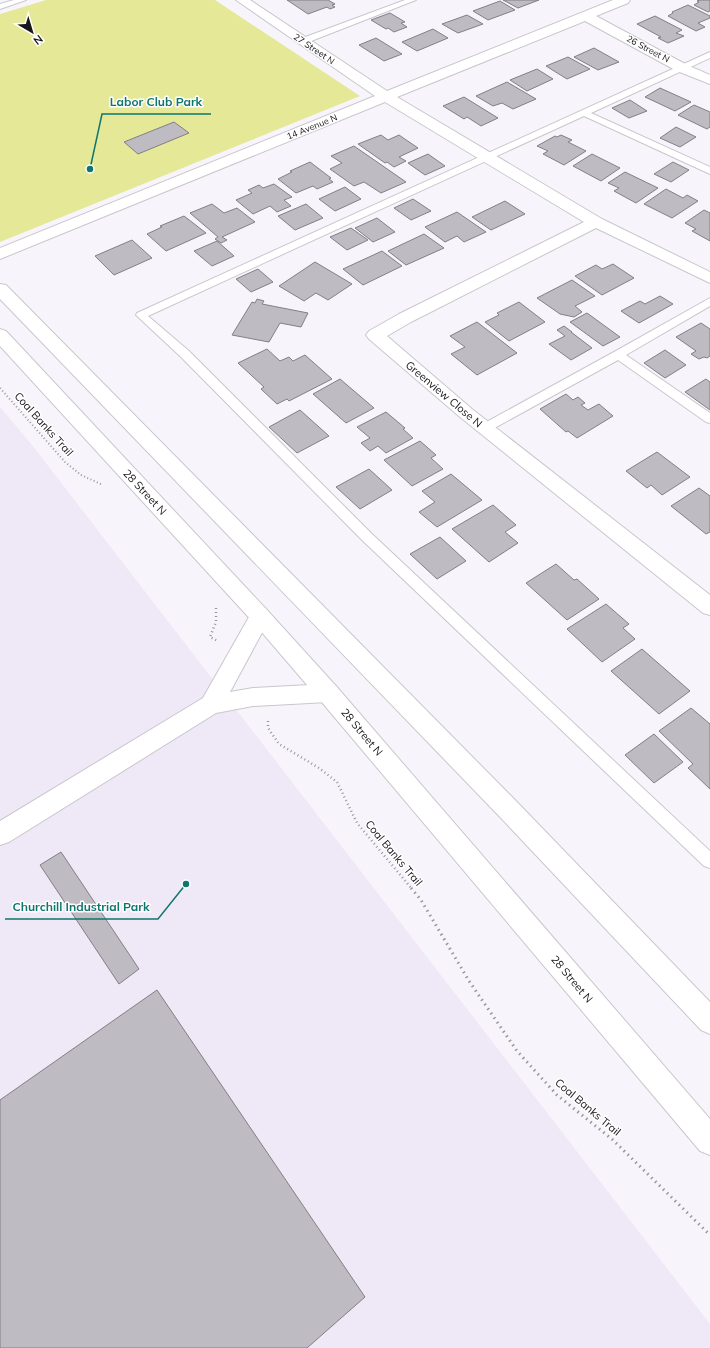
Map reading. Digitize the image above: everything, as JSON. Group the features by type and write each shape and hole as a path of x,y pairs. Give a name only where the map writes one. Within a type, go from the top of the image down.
{"street":[{"name":"27 Street N","path":"242,0 386,98"},
{"name":"14 Avenue N","path":"0,254 624,0"},
{"name":"26 Street N","path":"586,16 682,68 710,80"},
{"path":"386,98 596,222 710,278"},
{"name":"Greenview Close N","path":"596,222 405,318 375,335 485,428 710,606"},
{"path":"0,289 502,804 710,1021"},
{"name":"28 Street N","path":"0,335 260,616 328,693 710,1141"},
{"path":"211,705 260,616"},
{"path":"0,834 211,705 253,697 328,693"}],"lane":[{"path":"0,7 22,0"},
{"path":"303,41 412,0"},
{"path":"710,55 488,158 141,315 185,354 367,537 710,861"},
{"path":"586,113 710,171"},
{"path":"485,428 618,355 710,301"},
{"path":"618,355 710,420"}],"path":[{"name":"Coal Banks Trail","path":"0,388 65,462 81,475 108,488"},
{"path":"216,605 216,622 210,637 240,654"},
{"name":"Coal Banks Trail","path":"269,696 268,728 279,744 319,768 337,782 358,823 421,900 469,981 517,1052 556,1095 613,1140 710,1235"}],"shaded area":[{"path":"0,407 32,445 710,1324 710,1348 0,1348"}],"green space":[{"path":"46,0 215,0 360,96 0,242 0,14"}],"building":[{"path":"287,0 328,0 335,4 332,5 335,7 330,9 327,7 308,14"},
{"path":"503,0 539,0 518,8"},
{"path":"700,0 710,0 710,11 708,12 694,5"},
{"path":"500,1 515,10 488,20 473,11"},
{"path":"688,5 710,16 710,18 698,23 705,27 696,31 668,16 673,13 672,12"},
{"path":"390,13 405,22 401,23 407,27 394,32 371,20"},
{"path":"467,15 483,24 458,33 442,24"},
{"path":"655,16 682,30 676,33 684,36 668,43 658,38 661,37 637,24"},
{"path":"433,29 448,38 417,51 402,42"},
{"path":"376,38 402,54 384,61 359,45"},
{"path":"594,48 619,62 598,70 574,57"},
{"path":"568,57 590,69 567,79 546,66"},
{"path":"537,69 553,79 527,91 510,80"},
{"path":"507,82 536,99 513,109 502,103 493,106 476,96"},
{"path":"660,88 691,102 675,111 645,97"},
{"path":"464,97 498,118 481,126 467,117 464,119 443,106"},
{"path":"630,100 647,111 629,118 612,108"},
{"path":"694,105 710,112 710,127 707,129 678,115"},
{"path":"174,122 189,133 138,154 124,142"},
{"path":"676,127 696,137 680,147 660,138"},
{"path":"381,135 388,140 399,135 418,148 399,157 406,161 394,167 387,162 385,163 358,144"},
{"path":"561,135 572,140 568,142 586,151 564,165 543,154 548,151 537,146 555,136 557,137"},
{"path":"354,146 406,182 381,193 364,182 354,186 330,169 342,163 331,156"},
{"path":"428,154 445,166 425,175 408,163"},
{"path":"592,154 620,168 601,181 573,166"},
{"path":"310,162 331,178 329,179 333,182 317,189 313,186 296,193 278,179 292,172 290,171"},
{"path":"673,162 689,170 671,182 654,174"},
{"path":"625,172 658,188 636,203 614,191 619,188 608,183"},
{"path":"274,184 292,197 284,200 291,206 277,212 270,206 253,214 236,200 252,193 248,190 259,185 263,188"},
{"path":"345,187 361,199 335,211 319,199"},
{"path":"666,189 683,198 687,195 698,201 672,218 644,204"},
{"path":"413,199 431,211 411,220 394,208"},
{"path":"505,201 525,214 491,230 472,217"},
{"path":"212,204 224,213 237,208 255,222 222,237 227,240 221,243 215,239 218,237 190,213"},
{"path":"306,204 323,218 295,230 278,216"},
{"path":"704,210 710,213 710,241 692,231 696,229 685,223"},
{"path":"457,212 486,232 464,242 457,236 445,242 425,227"},
{"path":"184,216 206,233 166,251 147,234 162,227 160,226"},
{"path":"377,218 395,232 373,242 355,228"},
{"path":"351,228 368,240 347,250 330,237"},
{"path":"424,234 444,248 406,265 388,251"},
{"path":"132,240 152,258 114,275 95,256"},
{"path":"217,241 234,256 212,266 194,251"},
{"path":"382,251 402,266 363,285 343,269"},
{"path":"315,262 352,284 328,300 316,293 304,301 279,286"},
{"path":"613,264 634,278 602,295 575,276 596,265 602,269"},
{"path":"258,269 273,282 251,292 236,279"},
{"path":"572,280 595,296 575,306 582,312 574,317 560,314 537,298"},
{"path":"660,296 673,304 639,323 621,311 640,301 645,304"},
{"path":"257,299 264,301 262,304 308,313 301,327 280,323 269,342 232,335 252,302 255,303"},
{"path":"519,302 545,322 509,341 485,322 499,315 497,313"},
{"path":"587,313 620,337 603,346 570,322"},
{"path":"477,322 517,353 477,375 451,354 465,347 450,336"},
{"path":"701,323 710,329 710,356 699,359 691,354 696,351 676,337"},
{"path":"564,326 592,348 571,360 549,344 565,336 557,330"},
{"path":"267,349 280,361 289,357 293,361 305,355 332,379 289,401 287,399 277,404 261,389 264,387 238,363"},
{"path":"665,350 686,365 665,378 644,363"},
{"path":"340,379 374,408 346,423 313,394"},
{"path":"706,379 710,382 710,410 685,392"},
{"path":"566,394 573,400 578,397 585,403 581,405 588,410 599,404 613,416 577,438 568,431 566,432 540,409"},
{"path":"300,410 329,436 297,453 269,427"},
{"path":"386,412 405,428 403,429 413,438 386,453 378,446 370,451 361,443 370,438 357,427"},
{"path":"420,441 436,455 431,458 443,469 412,486 384,460"},
{"path":"657,452 690,477 662,495 651,485 647,488 626,471"},
{"path":"369,469 392,490 360,509 336,487"},
{"path":"451,474 482,500 437,527 419,512 435,502 422,491"},
{"path":"699,488 710,496 710,532 706,534 671,506"},
{"path":"493,505 516,525 505,532 518,543 489,562 452,529"},
{"path":"440,537 466,561 437,579 410,554"},
{"path":"556,564 574,580 577,579 599,599 567,620 526,583"},
{"path":"606,604 629,624 623,628 635,639 602,662 567,629"},
{"path":"642,649 690,691 659,714 611,671"},
{"path":"691,708 710,724 710,789 688,768 693,764 659,731"},
{"path":"654,734 683,762 654,783 625,755"},
{"path":"61,852 139,969 119,984 40,865"},
{"path":"157,990 365,1297 307,1348 0,1348 0,1100"}],"place":[{"name":"Labor Club Park","path":"90,169"},
{"name":"Churchill Industrial Park","path":"186,884"}]}
